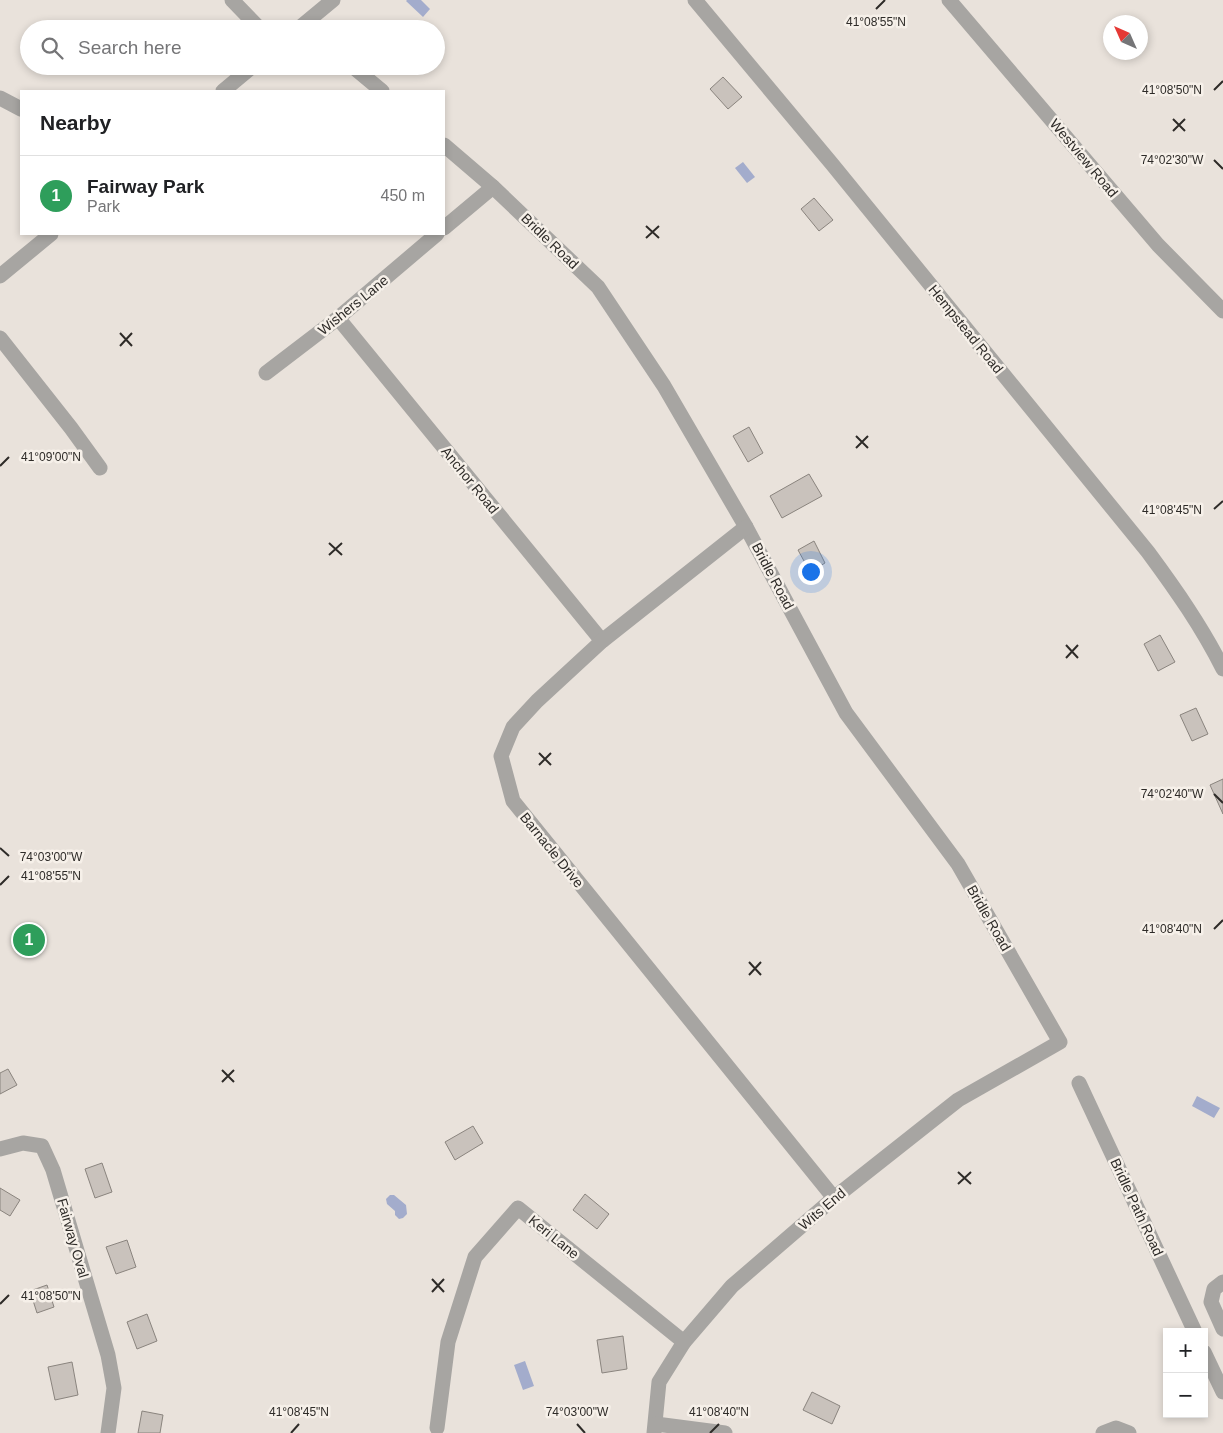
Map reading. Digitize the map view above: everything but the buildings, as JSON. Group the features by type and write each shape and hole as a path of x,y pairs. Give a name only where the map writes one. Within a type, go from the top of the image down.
{"street":[{"path":"232,0 251,20"},
{"path":"312,20 333,0"},
{"name":"Hempstead Road","path":"694,0 832,164 1148,552 1183,599 1210,642 1223,669"},
{"name":"Westview Road","path":"949,0 1158,245 1223,311"},
{"path":"224,90 242,75"},
{"path":"363,75 381,90"},
{"path":"0,98 20,108"},
{"name":"Bridle Road","path":"445,146 493,187 598,287 664,386 746,527 846,713 958,864 1060,1042"},
{"path":"445,227 493,187"},
{"path":"0,276 50,235"},
{"name":"Wishers Lane","path":"266,373 338,318 437,235"},
{"name":"Anchor Road","path":"338,318 602,641"},
{"path":"0,338 100,468"},
{"name":"Barnacle Drive","path":"746,527 602,641 537,701 513,727 501,756 513,801 834,1198"},
{"name":"Wits End","path":"655,1428 659,1382 684,1342 732,1286 834,1198 958,1100 1060,1042"},
{"name":"Bridle Path Road","path":"1079,1082 1193,1328"},
{"name":"Fairway Oval","path":"0,1149 23,1143 42,1146 53,1170 108,1355 114,1388 108,1433"},
{"name":"Keri Lane","path":"437,1428 448,1342 475,1257 518,1208 684,1342"},
{"path":"1223,1282 1214,1289 1211,1302 1223,1329"},
{"path":"1208,1360 1223,1392"},
{"path":"655,1428 725,1433"},
{"path":"1103,1433 1116,1428 1129,1433"}],"water":[{"path":"407,0 421,0 430,9 423,17"},
{"path":"743,162 755,177 747,183 735,168"},
{"path":"1197,1096 1220,1108 1214,1118 1192,1106"},
{"path":"390,1195 394,1195 406,1205 407,1214 403,1218 399,1219 395,1215 395,1211 387,1204 386,1199"},
{"path":"525,1361 534,1386 523,1390 514,1365"}],"place":[{"name":"Fairway Park","path":"29,940"}]}
